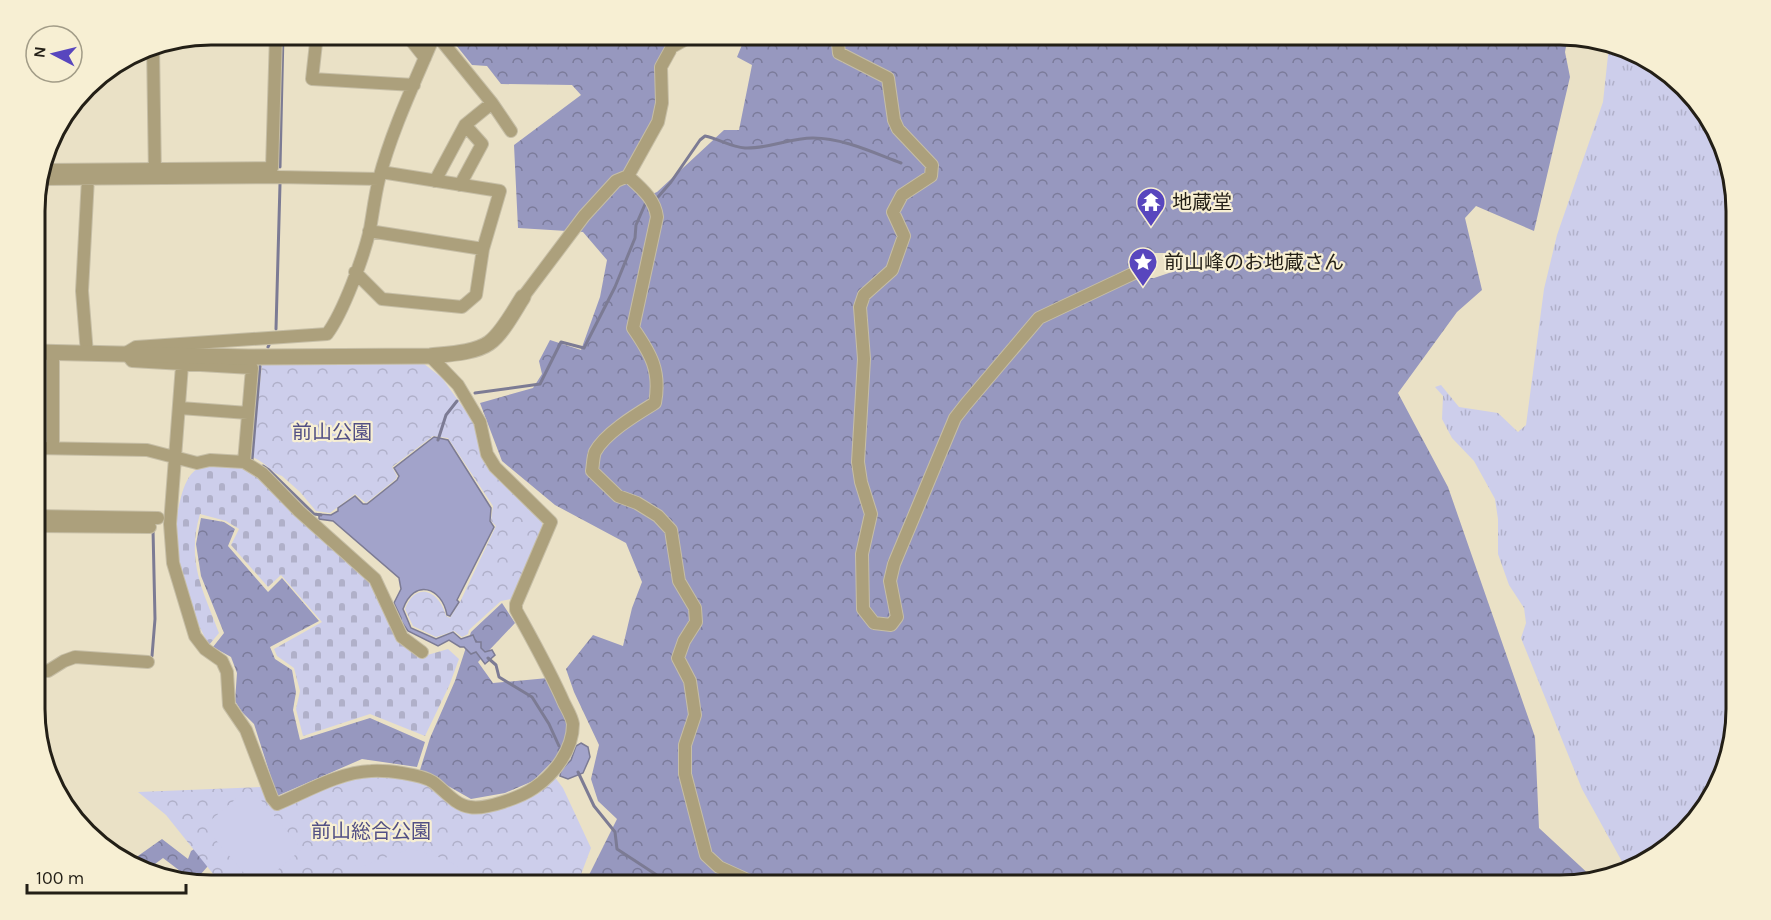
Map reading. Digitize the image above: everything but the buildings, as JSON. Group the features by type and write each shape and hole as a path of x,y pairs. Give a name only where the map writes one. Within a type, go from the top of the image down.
{"street":[{"path":"48,179 272,168 276,45"},
{"path":"315,45 312,79 414,85"},
{"path":"415,45 425,58"},
{"path":"126,352 136,347 327,334 337,322 355,272 369,231 380,176 397,124 430,45"},
{"path":"444,45 512,131"},
{"path":"45,352 87,354 126,352 248,357 430,356 457,353 489,343 584,216 616,182 628,176 658,122 662,103 661,67 675,45"},
{"path":"838,45 839,53 888,78 894,120 898,129 932,165 932,176 902,195 893,212 904,236 891,270 864,296 860,307 864,359 858,462 861,482 871,514 862,554 862,609 874,623 891,625 897,617 890,581 894,564 955,418 1039,318 1147,267"},
{"path":"153,56 155,174"},
{"path":"435,181 465,124 492,103"},
{"path":"460,185 483,144 465,124"},
{"path":"50,170 276,177 380,176 435,181 500,191 483,249 476,295 462,307 382,299 355,272"},
{"path":"628,176 646,192 657,212 633,328 651,354 658,385 655,403 631,417 595,452 592,471 618,496 658,516 671,530 679,581 695,608 696,622 684,640 678,658 690,681 695,715 685,745 685,774 706,855 719,867 737,875"},
{"path":"87,354 82,291 88,178"},
{"path":"369,231 483,249"},
{"path":"53,352 53,448"},
{"path":"126,352 132,361 252,368 244,462"},
{"path":"182,365 170,524 173,563 195,636 205,650 222,661 227,672 229,705 246,730 272,798 277,804 324,783 371,770 420,776 432,781 454,800 467,807 477,808 516,798 538,786 558,765 568,750 573,722 556,684 516,610 516,604 551,522 495,467 487,454 480,422 458,385 430,356"},
{"path":"180,408 248,413"},
{"path":"45,448 147,450 197,463 210,460 244,462 262,473 299,512 375,579 402,637 422,652"},
{"path":"45,517 154,523 45,526"},
{"path":"45,671 75,657 148,662"}],"green space":[{"path":"456,45 670,45 654,120 622,175 645,197 657,192 724,130 739,130 752,65 737,57 742,45 1566,45 1565,52 1570,77 1534,231 1476,206 1465,218 1482,290 1457,312 1398,393 1448,487 1535,737 1539,828 1587,873 1571,875 589,875 617,819 598,801 591,779 599,745 574,692 566,669 593,635 623,646 632,608 642,582 626,543 555,505 502,461 480,403 533,388 542,374 539,361 550,340 581,350 600,297 607,260 583,232 518,228 514,145 581,95 572,85 501,84 487,66 472,65","holes":["1142,253 1176,253 1175,271 1154,278 1135,278 1127,270"]},
{"path":"1608,53 1633,62 1669,86 1685,102 1709,138 1723,179 1726,211 1725,731 1709,782 1685,818 1652,847 1622,862 1582,789 1521,638 1526,623 1524,608 1509,585 1498,554 1498,519 1495,499 1474,461 1452,438 1442,419 1443,396 1435,387 1441,385 1459,407 1498,413 1518,432 1526,425 1544,289 1557,235 1603,102"},
{"name":"前山公園","path":"423,363 442,378 475,424 485,461 493,474 542,521 542,530 511,599 501,601 469,630 468,634 462,637 454,631 436,637 413,626 405,609 415,594 427,592 439,600 446,616 450,618 496,526 491,521 493,506 448,438 433,436 392,467 397,476 396,479 366,503 355,494 330,513 316,511 282,476 252,457 262,365"},
{"path":"210,463 239,466 256,475 374,586 399,642 424,656 448,649 459,659 425,736 370,714 303,736 296,709 300,691 294,668 277,656 274,649 322,622 281,575 268,587 231,545 239,529 226,521 200,514 195,546 198,575 219,633 209,645 186,592 177,554 176,535 177,516 187,481 197,469"},
{"path":"201,518 224,522 235,529 228,546 268,592 282,578 319,621 270,647 275,659 292,670 296,692 293,710 300,740 370,718 425,742 417,767 362,759 277,796 254,724 235,701 237,673 231,657 213,647 224,633 201,576 196,544"},
{"path":"502,603 515,623 478,662 493,683 548,678 568,726 564,742 555,759 533,781 505,793 471,799 420,770 430,738 455,681 471,632"},
{"name":"前山総合公園","path":"374,775 420,780 431,785 456,808 506,806 538,794 554,776 563,788 591,848 581,875 214,875 166,815 138,792 262,787 270,804 279,810 349,781"},
{"path":"244,792 255,793 302,849 272,875 246,875 204,826"},
{"path":"162,839 188,859 191,851 202,844 214,859 199,874 182,872 163,858 154,864 136,857"},
{"path":"409,849 430,854 471,875 339,875"}],"shaded area":[{"path":"434,437 448,440 491,508 490,521 494,527 457,600 459,602 450,616 447,615 440,598 427,590 414,593 403,609 411,628 436,639 453,632 461,639 473,635 476,642 481,642 481,648 485,652 492,650 495,655 485,664 476,652 471,654 464,647 449,640 438,646 408,631 394,603 401,589 399,578 333,521 319,519 319,514 331,515 355,496 363,504 367,504 397,480 399,476 394,468"},
{"path":"581,743 588,747 590,757 583,773 568,779 560,776 561,770 571,760 576,746"}],"waterway":[{"path":"280,167 283,45"},
{"path":"658,197 705,136 745,148 762,147 804,138 836,140 901,163"},
{"path":"276,329 280,184"},
{"path":"475,393 540,384 561,342 584,348 615,287 635,238 636,225 646,202"},
{"path":"252,460 260,366"},
{"path":"438,440 446,415 457,401"},
{"path":"263,466 314,514 321,515"},
{"path":"152,656 155,619 153,529"},
{"path":"488,658 496,665 499,677 532,697 549,724 559,746"},
{"path":"578,772 594,806 615,832 617,849 657,875"}],"place":[{"name":"地蔵堂","path":"1151,228"},
{"name":"前山峰のお地蔵さん","path":"1143,288"}]}
